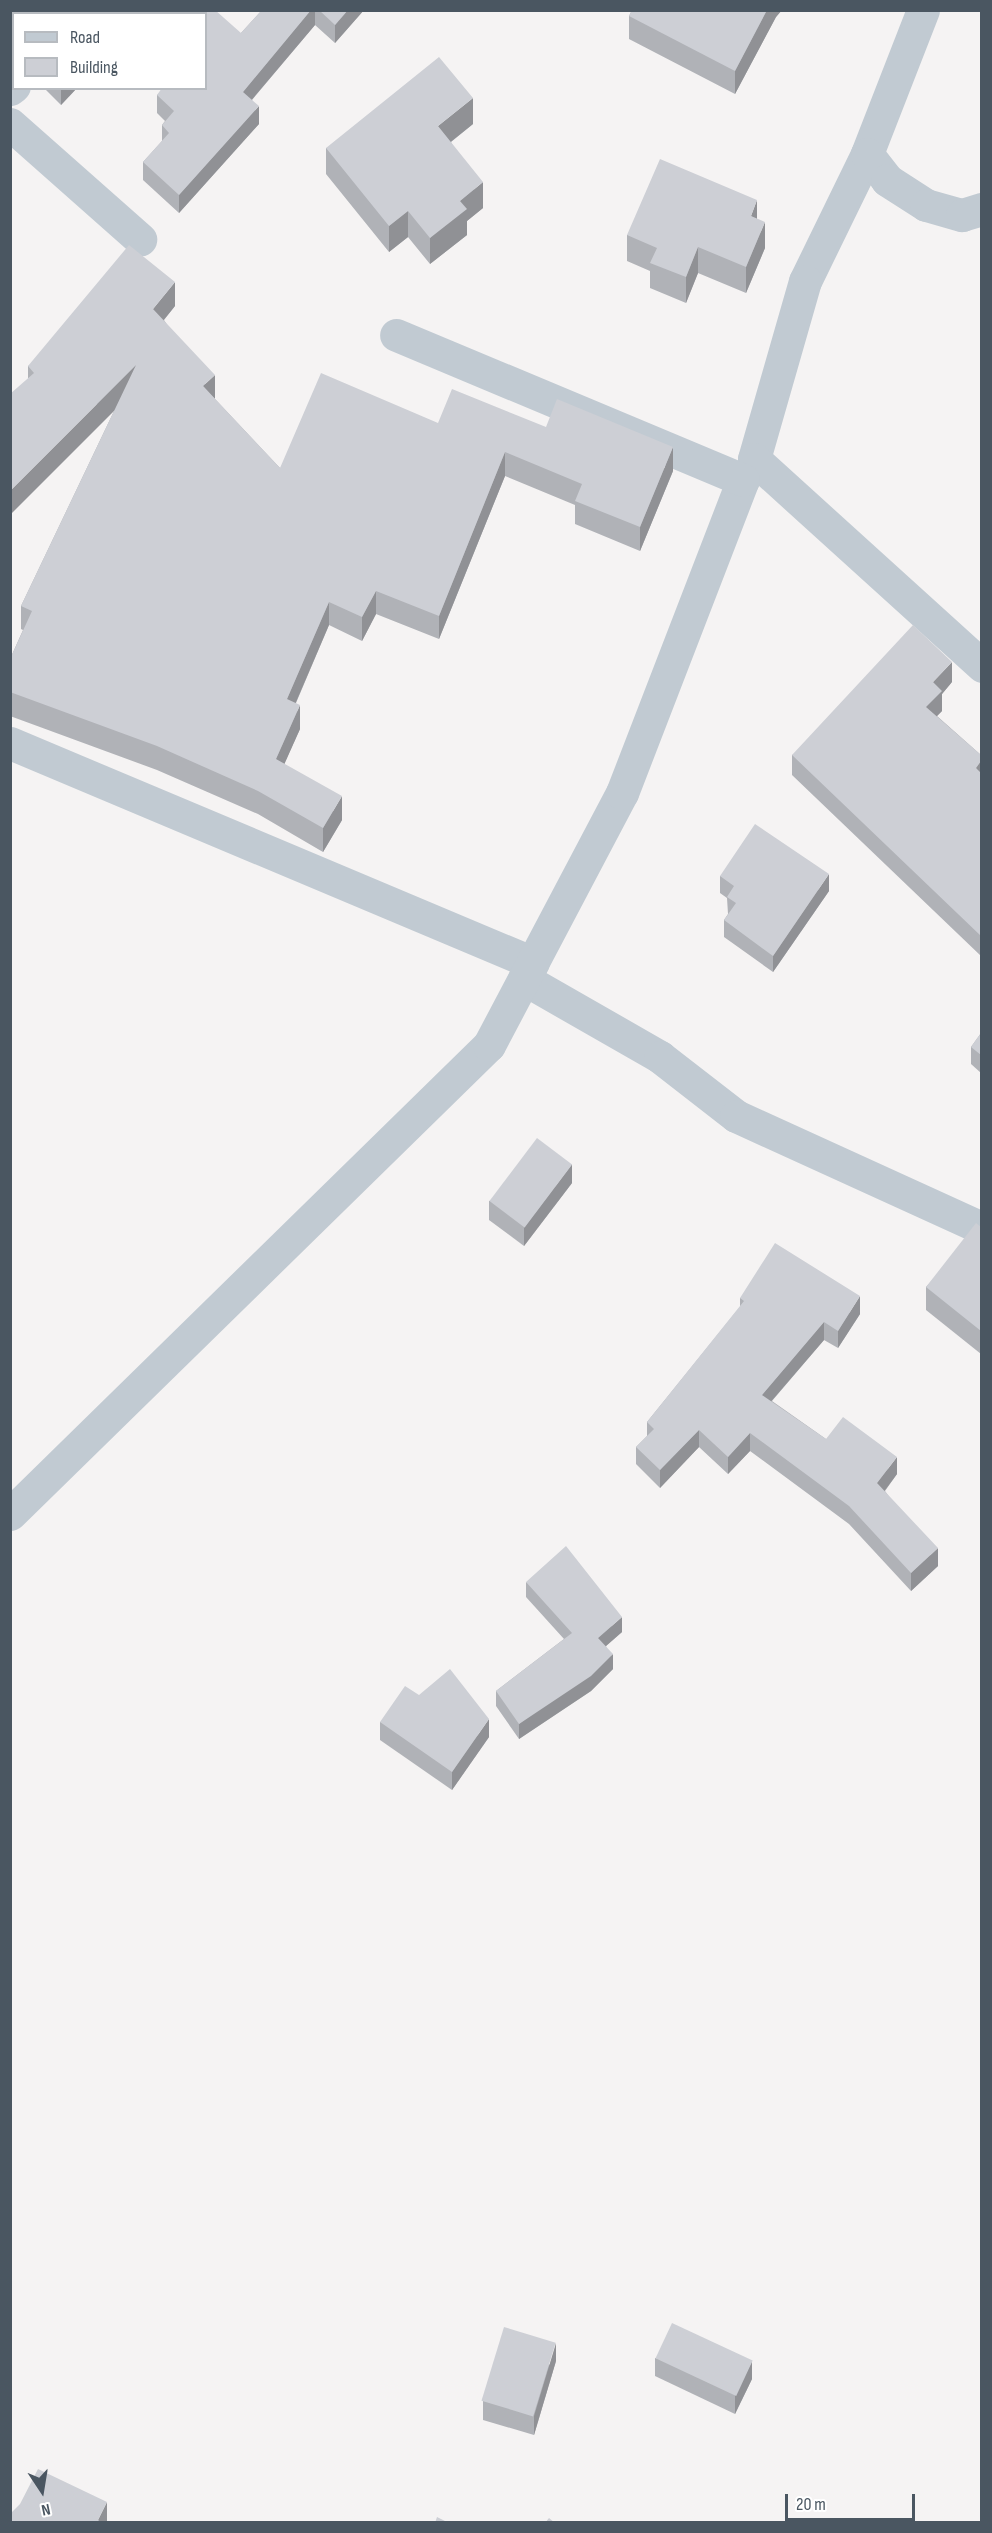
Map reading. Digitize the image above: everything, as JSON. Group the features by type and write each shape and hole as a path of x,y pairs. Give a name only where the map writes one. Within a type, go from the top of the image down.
{"street":[{"path":"923,10 867,154 806,280 754,459 981,666"},
{"path":"10,124 140,239"},
{"path":"867,154 887,180 926,206 962,215 981,209"},
{"path":"10,1514 489,1045 622,793 743,480 396,335"},
{"path":"10,744 528,971 660,1057 736,1116 981,1228"}],"building":[{"path":"191,10 215,10 241,33 262,10 311,10 243,92 259,106 179,195 143,162 169,133 162,125 174,111 157,95 161,90 207,90 207,12 190,12"},
{"path":"319,10 348,10 335,25"},
{"path":"632,10 767,10 735,71 629,16"},
{"path":"439,57 473,98 438,126 483,182 460,201 467,209 430,238 408,211 389,226 326,148"},
{"path":"660,159 757,200 751,216 765,222 746,267 698,247 686,277 650,263 657,248 627,235"},
{"path":"129,245 175,282 153,309 215,375 203,386 280,468 321,373 438,423 452,389 546,427 557,399 673,447 640,527 575,501 582,484 505,452 439,616 376,591 362,617 329,602 287,699 300,705 276,759 342,796 323,828 258,791 157,746 10,692 10,659 32,611 21,606 136,365 10,491 10,394 34,373 28,366"},
{"path":"913,625 952,662 933,682 942,691 926,707 981,755 981,761 976,768 981,773 981,936 792,755"},
{"path":"755,824 829,874 773,956 724,920 736,903 727,897 734,886 720,876"},
{"path":"981,1033 981,1055 971,1047"},
{"path":"537,1138 572,1164 525,1228 489,1201"},
{"path":"976,1223 981,1227 981,1331 926,1287"},
{"path":"775,1243 860,1296 838,1331 824,1322 762,1395 826,1439 843,1417 897,1457 877,1483 938,1548 911,1573 849,1506 750,1433 728,1457 699,1430 660,1470 636,1447 654,1429 647,1422 744,1301 740,1298"},
{"path":"566,1546 622,1617 598,1638 613,1654 591,1676 519,1724 496,1691 572,1633 526,1582"},
{"path":"450,1669 489,1719 452,1772 380,1722 405,1686 419,1695"},
{"path":"672,2323 753,2361 736,2396 656,2358"},
{"path":"504,2327 556,2343 533,2416 481,2401"},
{"path":"38,2469 107,2502 98,2520 102,2523 10,2523 10,2514 20,2504"},
{"path":"437,2517 449,2523 435,2523"},
{"path":"549,2518 555,2523 545,2523"}]}
